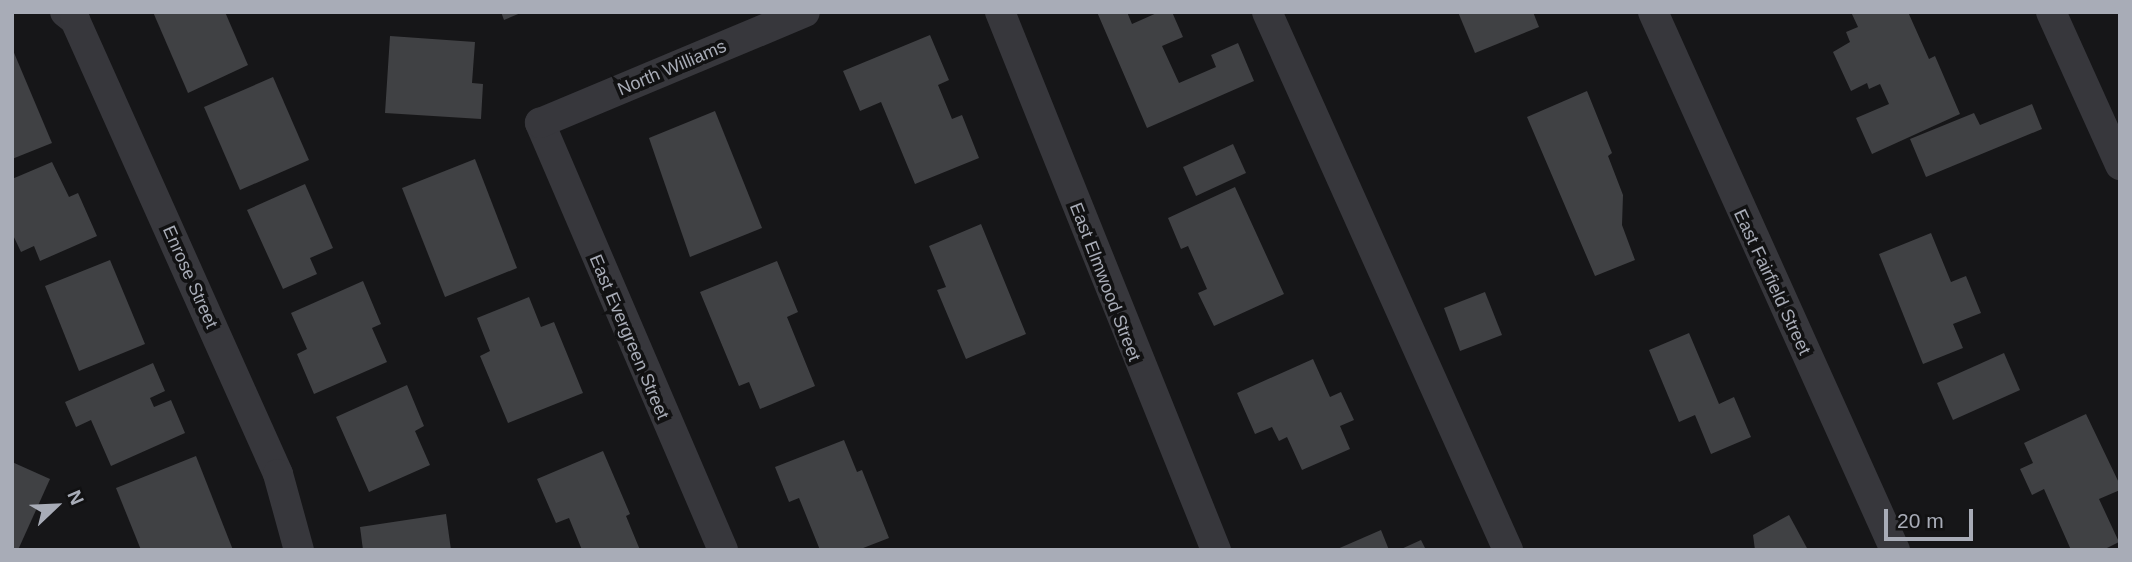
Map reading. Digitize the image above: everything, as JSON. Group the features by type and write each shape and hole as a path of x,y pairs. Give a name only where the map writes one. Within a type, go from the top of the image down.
{"street":[{"name":"Enrose Street","path":"65,12 75,20 278,474 299,550"},
{"name":"North Williams","path":"540,123 805,12"},
{"name":"East Elmwood Street","path":"1000,12 1216,550"},
{"path":"1267,12 1508,550"},
{"name":"East Fairfield Street","path":"1653,12 1895,550"},
{"path":"2051,12 2120,165"},
{"name":"East Evergreen Street","path":"540,123 723,550"}],"building":[{"path":"153,12 225,12 248,65 188,93"},
{"path":"501,12 523,12 504,20"},
{"path":"1097,12 1127,12 1132,24 1159,12 1172,12 1183,37 1162,46 1179,83 1216,67 1211,55 1238,43 1254,81 1147,128"},
{"path":"1458,12 1533,12 1539,27 1475,53"},
{"path":"1851,12 1908,12 1929,59 1935,56 1960,114 1872,154 1856,118 1889,104 1880,84 1869,89 1867,83 1851,91 1833,52 1850,42 1846,32 1858,27"},
{"path":"930,35 949,80 938,85 952,119 962,115 979,158 915,184 881,102 860,111 843,71"},
{"path":"390,36 475,42 472,83 483,84 481,119 385,113"},
{"path":"12,48 52,143 12,159"},
{"path":"273,77 309,160 240,190 204,107"},
{"path":"1587,91 1612,153 1608,156 1623,195 1622,225 1635,260 1595,276 1527,117"},
{"path":"2032,104 2042,129 1926,177 1910,139 1974,113 1980,125"},
{"path":"715,111 762,228 690,257 649,138"},
{"path":"1233,144 1246,173 1196,196 1183,167"},
{"path":"475,159 517,268 445,297 402,188"},
{"path":"52,162 69,197 78,193 97,236 40,261 34,246 21,252 12,233 12,179"},
{"path":"305,184 333,248 310,258 317,274 283,289 247,210"},
{"path":"1235,187 1284,294 1214,326 1198,293 1207,289 1188,246 1181,249 1168,218"},
{"path":"981,224 1026,334 966,359 937,290 946,287 929,246"},
{"path":"1931,233 1951,282 1966,276 1981,313 1953,324 1963,348 1923,364 1879,254"},
{"path":"110,260 145,344 79,371 45,286"},
{"path":"777,261 798,312 787,317 815,386 760,409 749,382 739,386 700,292"},
{"path":"363,281 381,324 372,328 387,362 314,394 297,354 307,349 291,313"},
{"path":"1485,292 1502,335 1460,351 1444,308"},
{"path":"529,297 541,327 554,322 583,393 508,423 480,356 490,351 477,318"},
{"path":"1689,333 1719,404 1734,397 1751,437 1711,454 1695,415 1679,422 1649,350"},
{"path":"2004,353 2020,390 1953,420 1937,383"},
{"path":"1313,359 1330,397 1341,392 1354,420 1340,426 1350,449 1302,470 1287,437 1279,441 1272,427 1255,434 1237,393"},
{"path":"153,363 165,391 150,398 154,407 171,400 185,433 111,466 91,420 76,427 65,402"},
{"path":"407,385 424,426 415,431 430,465 369,492 336,417"},
{"path":"2086,414 2120,485 2120,490 2099,499 2119,542 2103,550 2071,550 2044,489 2032,495 2020,469 2033,463 2024,443"},
{"path":"844,440 857,472 862,470 889,538 858,550 820,550 799,498 789,502 775,467"},
{"path":"603,451 630,514 626,516 640,550 582,550 569,518 556,523 537,479"},
{"path":"196,456 233,550 141,550 116,488"},
{"path":"12,462 50,479 18,550 12,550"},
{"path":"446,514 451,550 363,550 360,527"},
{"path":"1789,515 1808,550 1755,550 1753,535"},
{"path":"1381,530 1389,550 1335,550"},
{"path":"1421,540 1426,550 1399,550"}]}
